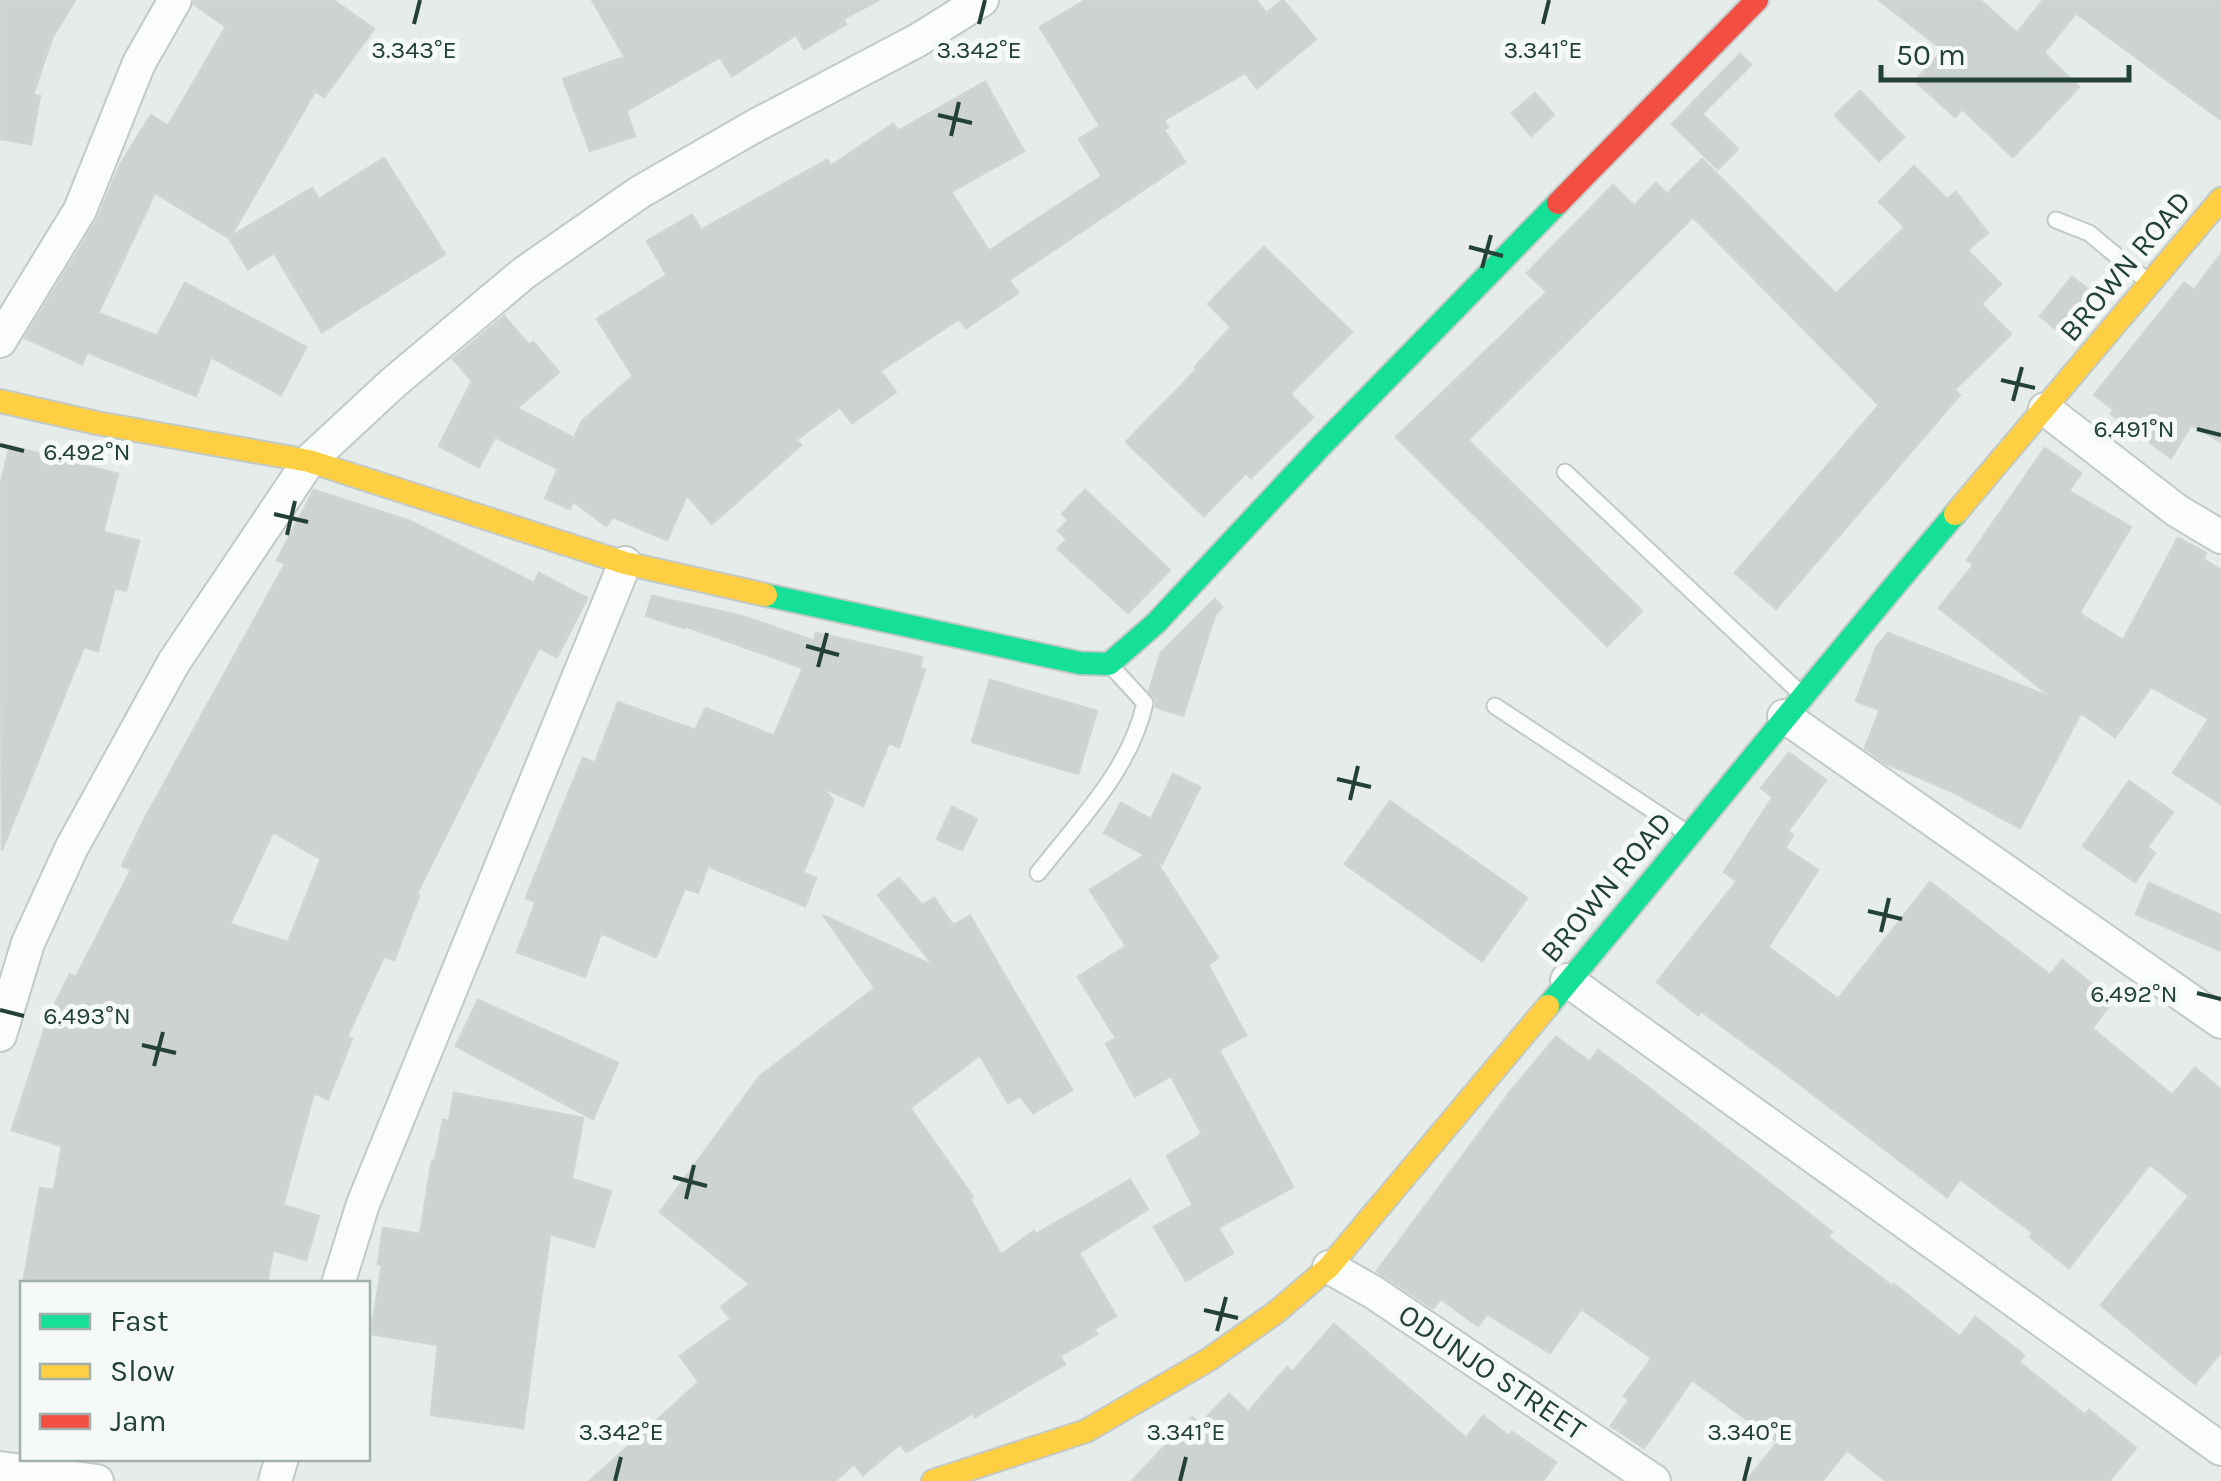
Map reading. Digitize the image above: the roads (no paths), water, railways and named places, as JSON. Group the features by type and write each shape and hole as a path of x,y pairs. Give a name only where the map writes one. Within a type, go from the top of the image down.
{"street":[{"path":"0,341 80,210 139,63 174,0"},
{"path":"0,1036 28,943 72,847 174,662 309,461 393,383 524,273 640,192 918,40 982,0"},
{"path":"0,402 309,461 625,563 918,629 1080,662 1109,664 1156,623 1334,433 1757,0"},
{"name":"BROWN ROAD","path":"933,1481 1086,1431 1208,1360 1275,1313 1328,1267 1690,836 1793,705 2221,198"},
{"path":"2045,409 2176,510 2221,537"},
{"path":"339,1281 363,1204 625,563"},
{"path":"1793,705 2221,1022"},
{"path":"1567,980 2221,1449"},
{"name":"ODUNJO STREET","path":"1328,1267 1372,1292 1654,1481"},
{"path":"1000,1462 1028,1481"},
{"path":"0,1468 98,1481"}],"lane":[{"path":"2056,220 2089,232 2150,284"},
{"path":"1564,472 1793,705"},
{"path":"1038,873 1122,765 1138,734 1145,702 1109,664"},
{"path":"1495,706 1690,836"}]}
